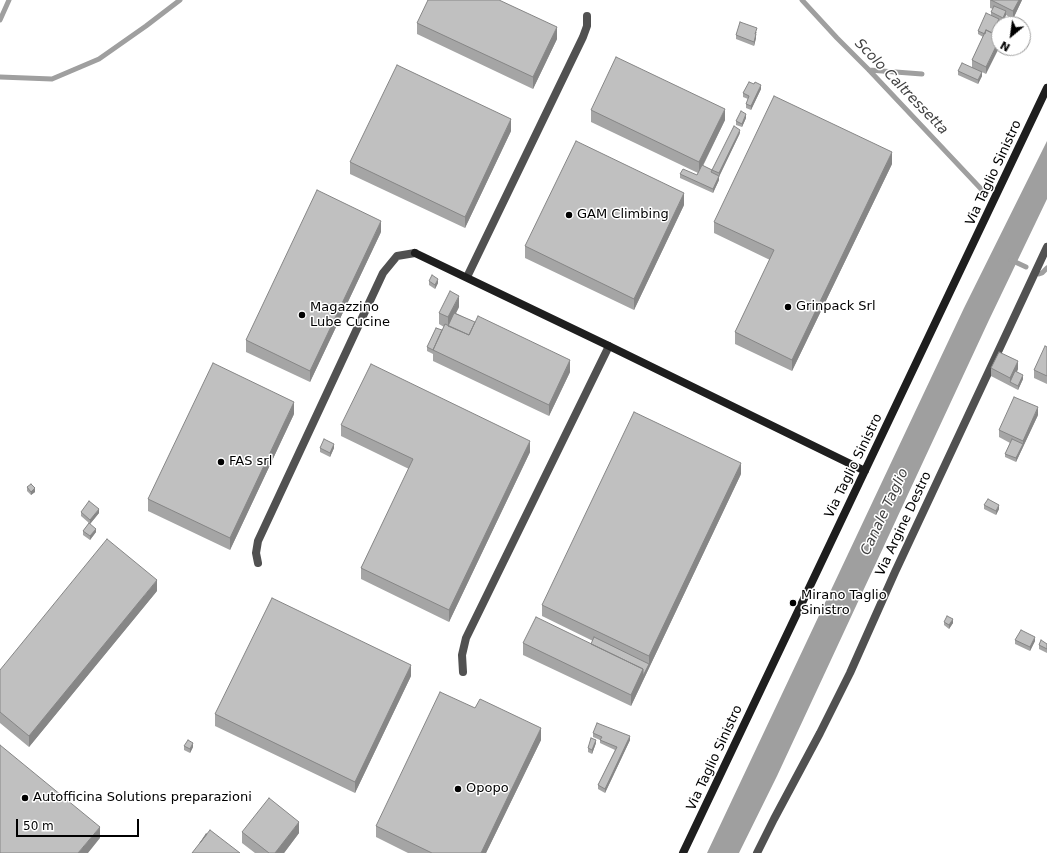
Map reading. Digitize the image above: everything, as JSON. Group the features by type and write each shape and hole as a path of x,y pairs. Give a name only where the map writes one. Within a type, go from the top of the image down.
{"main road":[{"name":"Via Taglio Sinistro","path":"683,853 1047,88"},
{"path":"415,253 865,471"}],"street":[{"path":"467,277 583,37 587,26 587,16"},
{"name":"Via Argine Destro","path":"757,853 850,673 895,572 1047,247"},
{"path":"258,563 256,553 258,541 383,273 397,256 415,253"},
{"path":"463,672 462,655 466,638 609,346"}],"water":[{"name":"Canale Taglio","path":"1047,141 1047,199 989,320 777,776 739,853 707,853 964,308"}],"building":[{"path":"428,0 499,0 557,27 533,77 417,23"},
{"path":"991,0 1019,0 1013,11"},
{"path":"994,6 1006,11 1004,16 999,16 991,12"},
{"path":"986,13 992,16 991,16 991,32 986,30 985,34 978,31"},
{"path":"740,22 757,28 754,42 736,35"},
{"path":"986,30 991,32 991,56 986,67 972,60"},
{"path":"616,57 725,109 699,162 591,110"},
{"path":"962,63 982,72 978,80 958,71"},
{"path":"397,65 511,119 465,217 350,162"},
{"path":"749,82 754,84 755,82 761,85 751,106 746,104 749,96 743,93"},
{"path":"774,96 892,152 792,360 735,332 774,250 714,222"},
{"path":"741,111 746,114 742,124 736,121"},
{"path":"734,126 740,130 719,173 712,170"},
{"path":"576,141 684,193 634,299 525,246"},
{"path":"702,165 712,170 711,172 719,176 713,189 680,174 683,169 697,175"},
{"name":"Magazzino Lube Cucine","path":"317,190 381,221 310,371 246,340"},
{"path":"432,275 438,279 435,285 429,281"},
{"path":"450,291 459,296 448,317 439,313"},
{"path":"454,313 475,322 469,335 448,326"},
{"path":"478,316 570,360 549,405 433,350 445,324 469,335"},
{"path":"436,328 442,330 433,350 427,347"},
{"path":"1045,346 1047,347 1047,376 1034,370"},
{"path":"999,352 1018,361 1010,378 991,368"},
{"name":"FAS srl","path":"213,363 294,402 230,538 148,499"},
{"path":"371,364 530,441 449,610 361,568 413,459 341,425"},
{"path":"1015,371 1023,375 1018,386 1010,382"},
{"path":"1014,397 1038,407 1023,441 999,430"},
{"path":"634,412 741,463 649,656 542,605"},
{"path":"324,439 334,444 330,453 320,448"},
{"path":"1012,439 1023,444 1016,458 1005,454"},
{"path":"31,484 35,488 31,492 27,487"},
{"path":"988,499 999,505 996,511 984,505"},
{"path":"89,501 99,509 90,520 81,512"},
{"path":"89,523 96,529 90,536 83,531"},
{"path":"107,539 157,580 29,736 0,712 0,670"},
{"path":"272,598 411,665 355,782 215,714"},
{"path":"947,616 953,619 949,625 944,622"},
{"path":"536,617 643,669 631,695 523,643"},
{"path":"1021,630 1035,637 1030,647 1015,640"},
{"path":"594,637 649,664 643,676 643,669 591,644"},
{"path":"1041,640 1047,644 1047,649 1039,645"},
{"name":"Opopo","path":"440,692 475,708 480,699 541,728 481,853 432,853 376,826"},
{"path":"597,723 630,736 605,789 598,785 617,747 600,740 602,737 593,733"},
{"path":"591,738 596,740 592,750 588,748"},
{"path":"188,740 193,743 190,749 184,746"},
{"name":"Autofficina Solutions preparazioni","path":"0,745 100,827 78,853 0,853"},
{"path":"269,798 299,822 275,853 269,853 242,832"},
{"path":"210,830 240,853 192,853"}],"waterway":[{"path":"0,20 9,0"},
{"name":"Scolo Caltressetta","path":"0,77 52,79 99,59 180,0"},
{"name":"Scolo Caltressetta","path":"802,0 983,191"},
{"path":"869,70 922,74"},
{"path":"1011,260 1026,267"},
{"path":"1035,272 1039,274 1047,268"}],"place":[{"name":"GAM Climbing","path":"569,215"},
{"name":"Grinpack Srl","path":"788,307"},
{"name":"Magazzino Lube Cucine","path":"302,315"},
{"name":"FAS srl","path":"221,462"},
{"name":"Mirano Taglio Sinistro","path":"793,603"},
{"name":"Opopo","path":"458,789"},
{"name":"Autofficina Solutions preparazioni","path":"25,798"}]}
